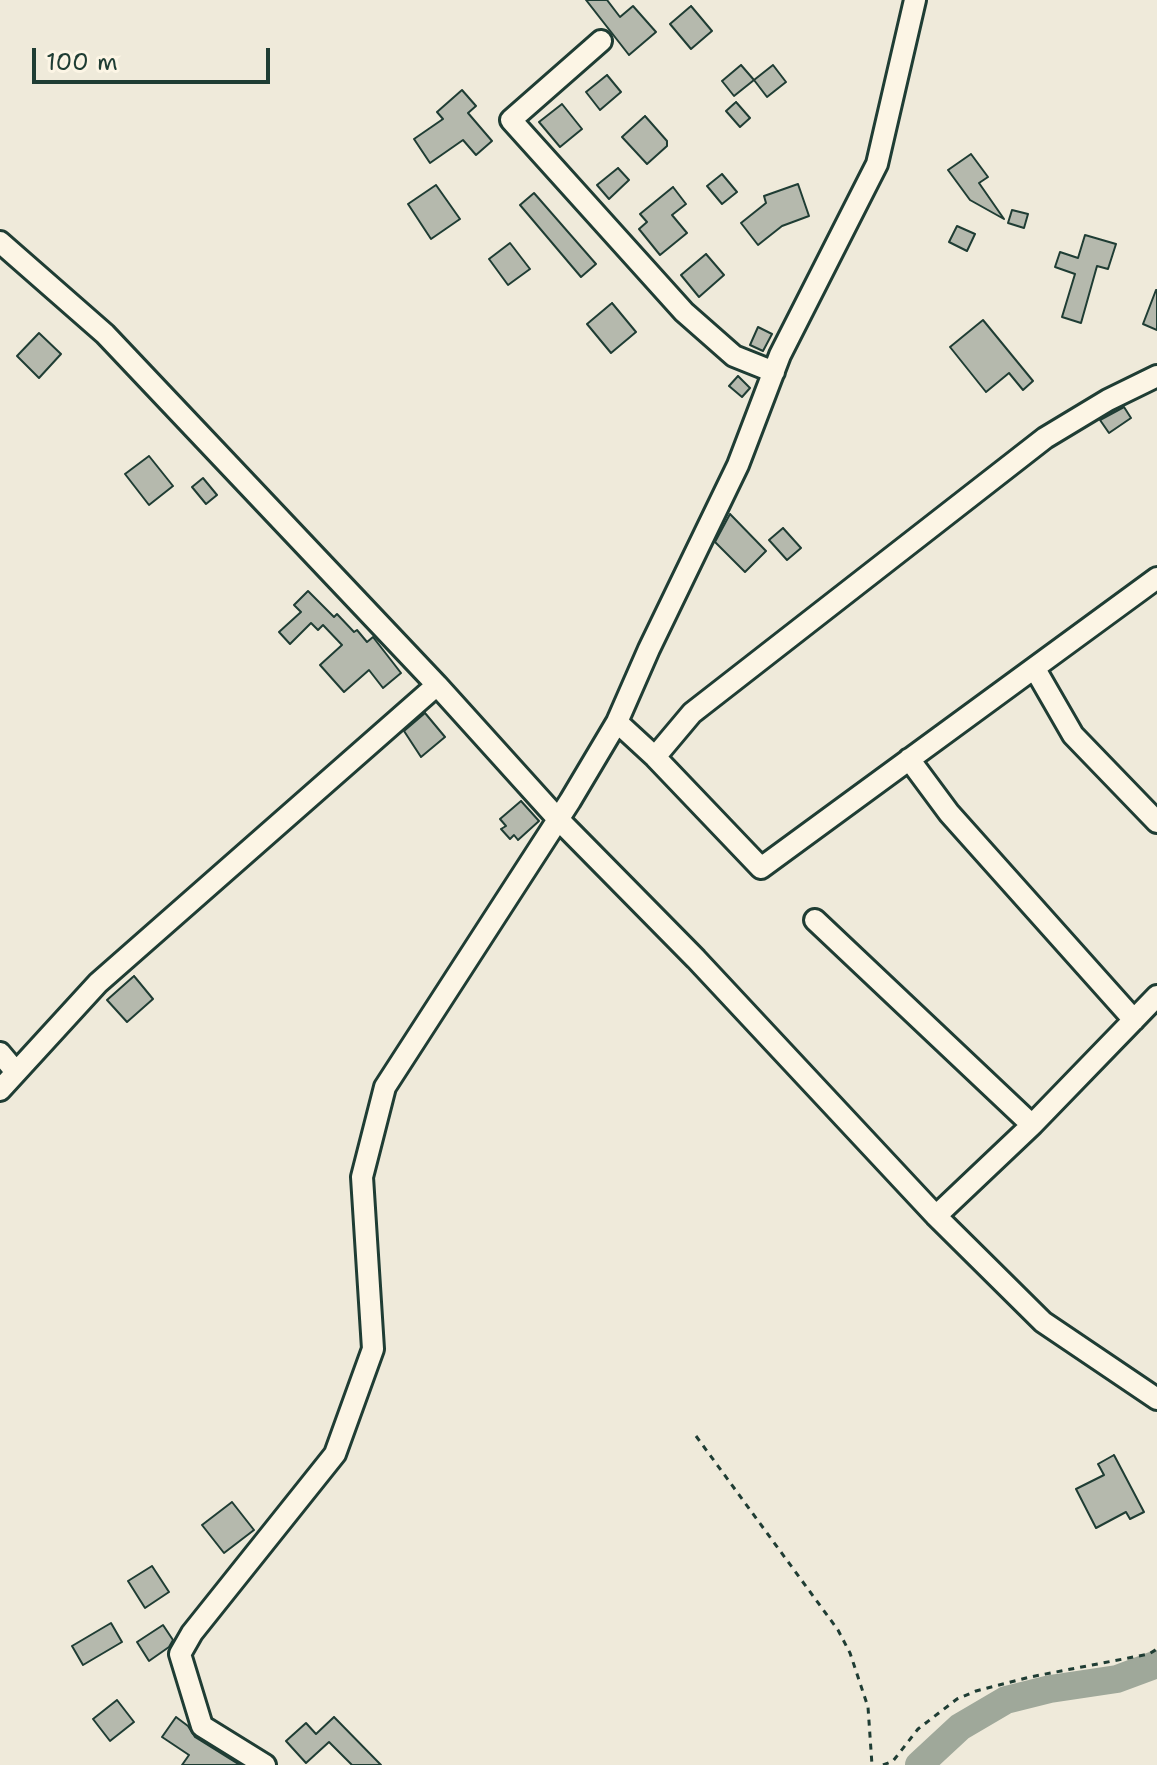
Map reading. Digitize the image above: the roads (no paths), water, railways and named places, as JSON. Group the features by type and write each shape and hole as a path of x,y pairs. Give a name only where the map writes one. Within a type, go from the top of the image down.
{"street":[{"path":"265,1765 202,1726 180,1654 192,1633 335,1454 373,1349 362,1177 385,1087 617,722 738,465 774,372 877,164 915,0"},
{"path":"601,41 511,120 684,312 734,356 774,372"},
{"path":"0,242 105,334 437,685 563,811 696,959 942,1211 1043,1322 1157,1399"},
{"path":"655,757 692,713 1045,438 1108,400 1157,376"},
{"path":"617,722 655,757 761,868 1154,586"},
{"path":"1035,669 1073,735 1157,822"},
{"path":"0,1090 98,983 437,685"},
{"path":"909,759 949,813 1134,1020"},
{"path":"815,920 1032,1125"},
{"path":"942,1211 1032,1125 1157,996"},
{"path":"0,1053 16,1072"}],"waterway":[{"path":"919,1765 960,1727 1006,1700 1050,1689 1117,1679 1157,1664"}]}
